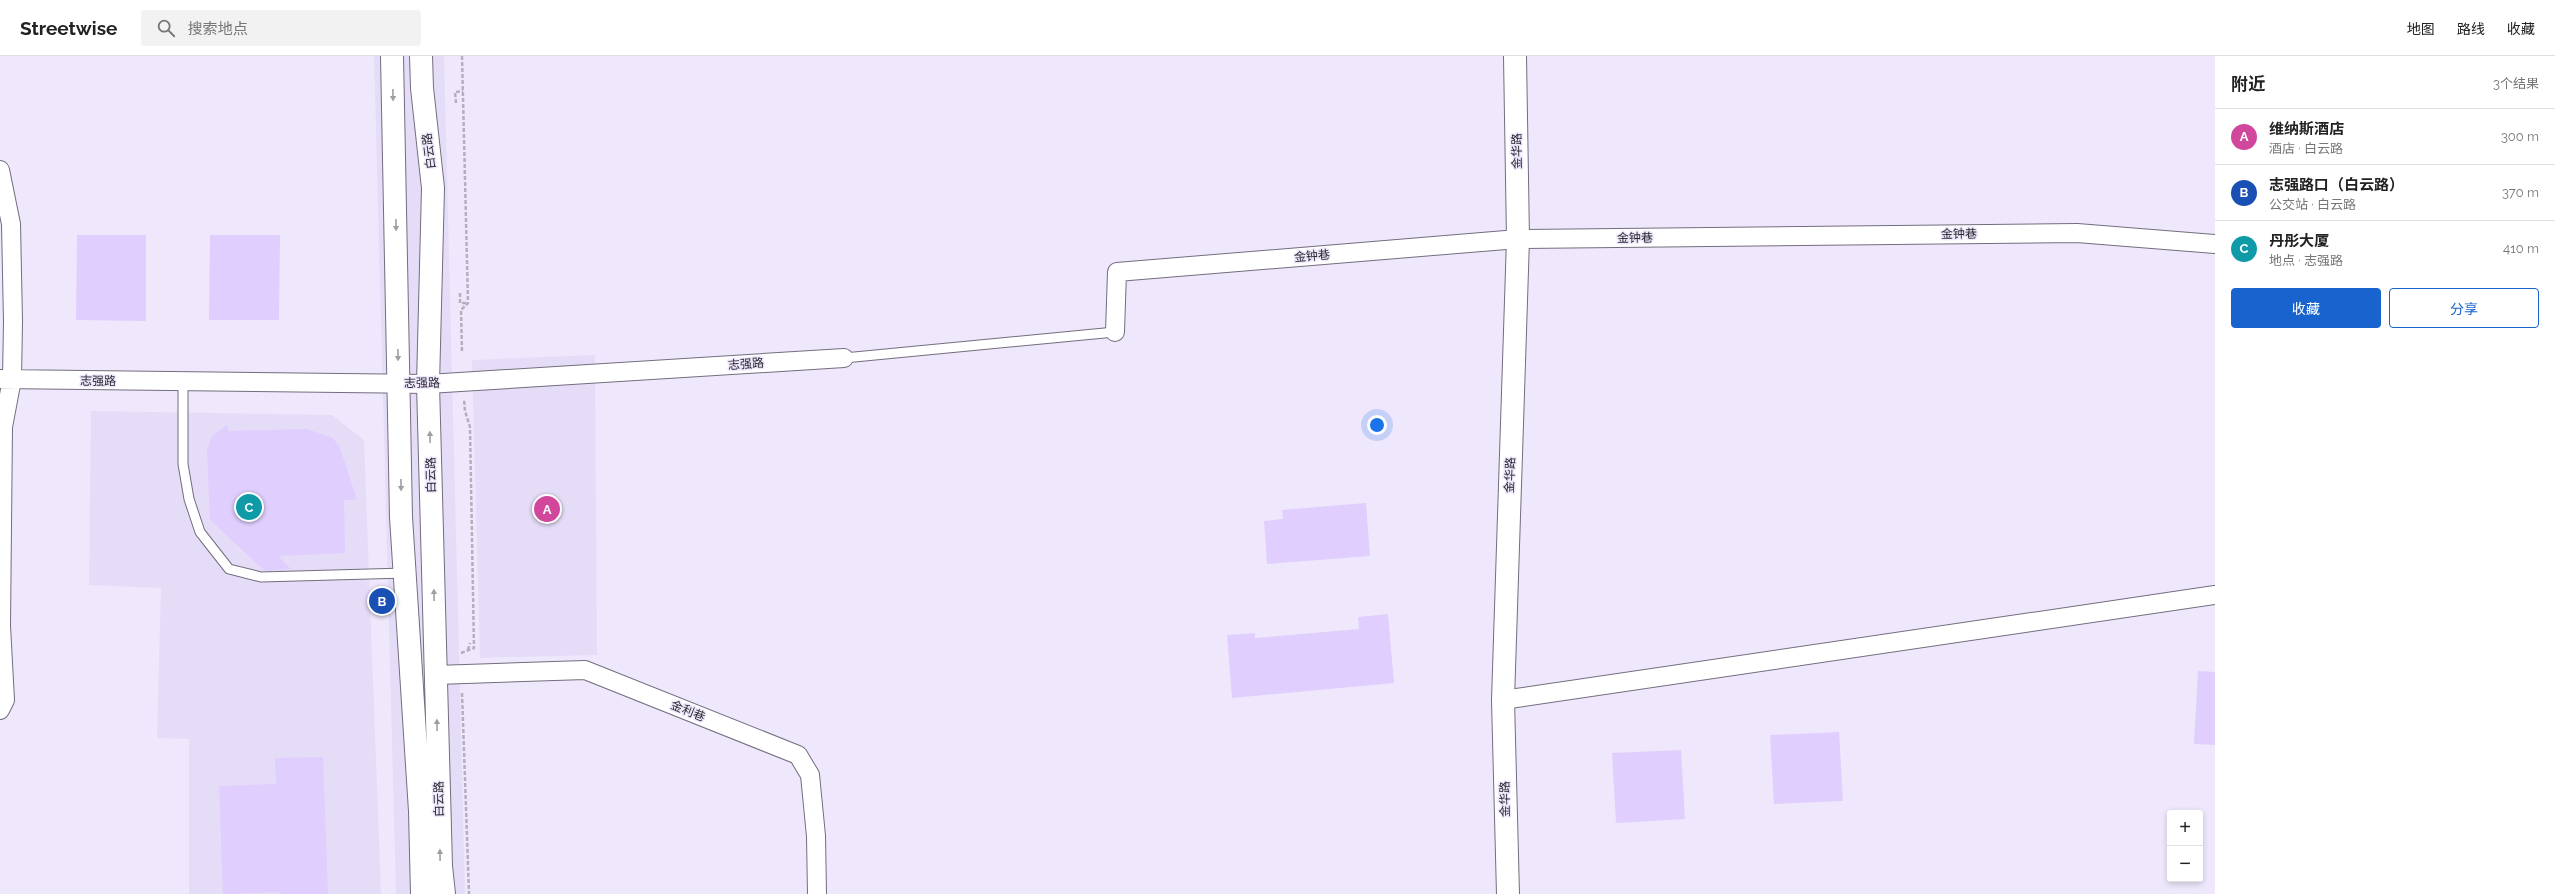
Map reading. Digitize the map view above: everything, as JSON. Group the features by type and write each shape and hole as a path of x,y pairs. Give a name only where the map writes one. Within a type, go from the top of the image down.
{"main road":[{"name":"白云路","path":"392,56 401,517 420,810 422,894"},
{"name":"白云路","path":"421,56 422,88 433,188 428,384 441,866 444,894"},
{"name":"金华路","path":"1508,894 1503,700 1518,239 1515,56"}],"street":[{"path":"0,170 11,224 3,427 1,626 5,700 0,710"},
{"name":"金钟巷","path":"1115,332 1117,272 1518,239 2077,233 2215,244"},
{"name":"志强路","path":"6,379 428,384 844,358"},
{"path":"1503,700 2215,595"},
{"name":"金利巷","path":"436,675 585,670 798,755 810,775 816,836 817,894"}],"lane":[{"path":"844,358 1115,332"},
{"path":"183,382 183,464 189,498 200,532 229,569 262,577 405,573"}],"path":[{"path":"462,56 468,303 461,310 462,353"},
{"path":"456,103 455,92 462,91"},
{"path":"460,293 460,303 468,303"},
{"path":"462,653 474,648 473,508 470,427 464,411 464,398"},
{"path":"468,650 470,643"},
{"path":"462,690 469,894"}],"shaded area":[{"path":"374,56 444,56 465,894 396,894"},
{"path":"595,355 597,655 480,658 472,360"},
{"path":"91,411 332,415 364,440 381,894 189,894 189,739 157,738 161,588 89,585"}],"building":[{"path":"77,235 146,235 146,321 76,320"},
{"path":"210,235 280,235 279,320 209,320"},
{"path":"227,425 228,431 307,429 333,438 340,448 357,500 344,500 345,553 278,556 291,569 265,571 210,520 207,450 213,435"},
{"path":"1366,503 1370,556 1267,564 1264,521 1283,519 1282,510"},
{"path":"1388,614 1394,683 1232,698 1227,635 1255,633 1255,638 1359,629 1358,617"},
{"path":"2198,671 2215,672 2215,745 2194,744"},
{"path":"1839,732 1843,801 1774,804 1770,735"},
{"path":"1681,750 1685,819 1616,823 1612,753"},
{"path":"323,757 328,894 279,894 279,892 223,894 219,786 276,784 275,758"}],"place":[{"name":"丹彤大厦","path":"249,507"},
{"name":"维纳斯酒店","path":"547,509"},
{"name":"志强路口（白云路）","path":"382,601"}]}
